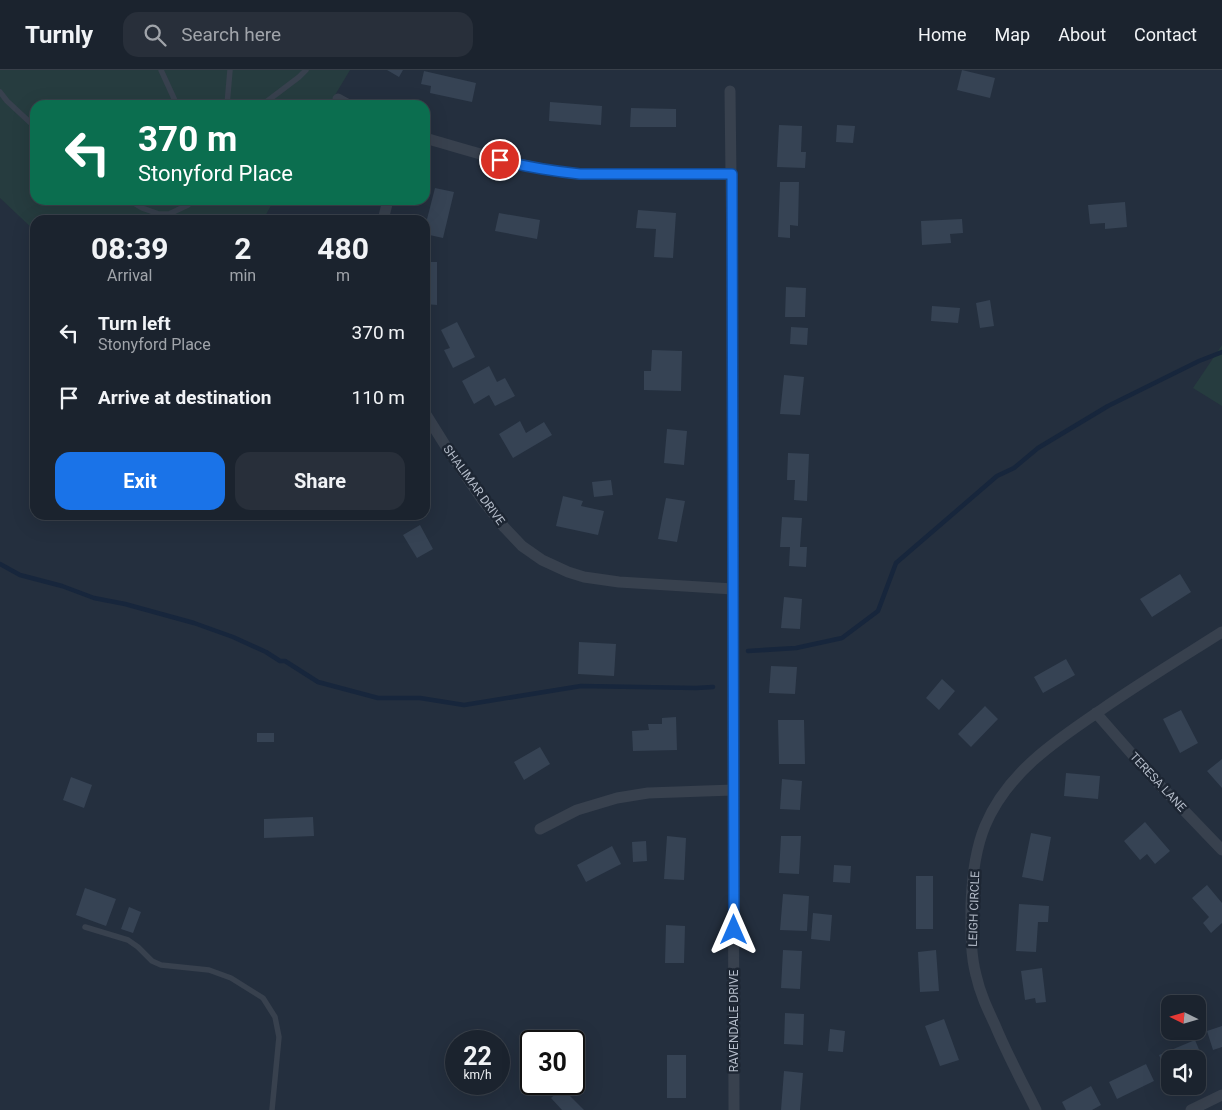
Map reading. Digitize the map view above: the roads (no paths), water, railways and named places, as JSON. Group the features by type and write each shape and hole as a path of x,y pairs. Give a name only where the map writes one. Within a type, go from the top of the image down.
{"street":[{"name":"RAVENDALE DRIVE","path":"730,91 732,174 734,1110"},
{"path":"430,139 518,164 555,172 580,174 732,174"},
{"name":"SHALIMAR DRIVE","path":"430,421 484,502 504,527 522,546 542,560 584,577 619,582 733,589"},
{"name":"LEIGH CIRCLE","path":"1036,1110 1004,1046 982,996 975,974 971,930 972,888 976,856 984,826 1009,786 1056,740 1222,632"},
{"name":"TERESA LANE","path":"1096,713 1152,777 1222,850"},
{"path":"540,829 577,810 617,798 648,793 733,790"},
{"path":"1191,1110 1222,1095"}],"lane":[{"path":"161,70 175,100"},
{"path":"227,100 230,70"},
{"path":"269,100 306,70"},
{"path":"0,92 30,122"},
{"path":"137,205 159,214 168,214 188,205"},
{"path":"85,927 128,940 161,965 209,970 231,978 263,998 274,1017 279,1037 272,1110"}],"waterway":[{"path":"748,651 796,648 842,638 878,611 896,563 997,476 1014,468 1038,448 1108,406 1199,361 1222,352"},
{"path":"0,564 20,575 62,586 94,598 125,604 194,623 233,637 266,652 280,661 285,661 318,682 378,698 420,698 464,705 581,686 713,687"}]}
